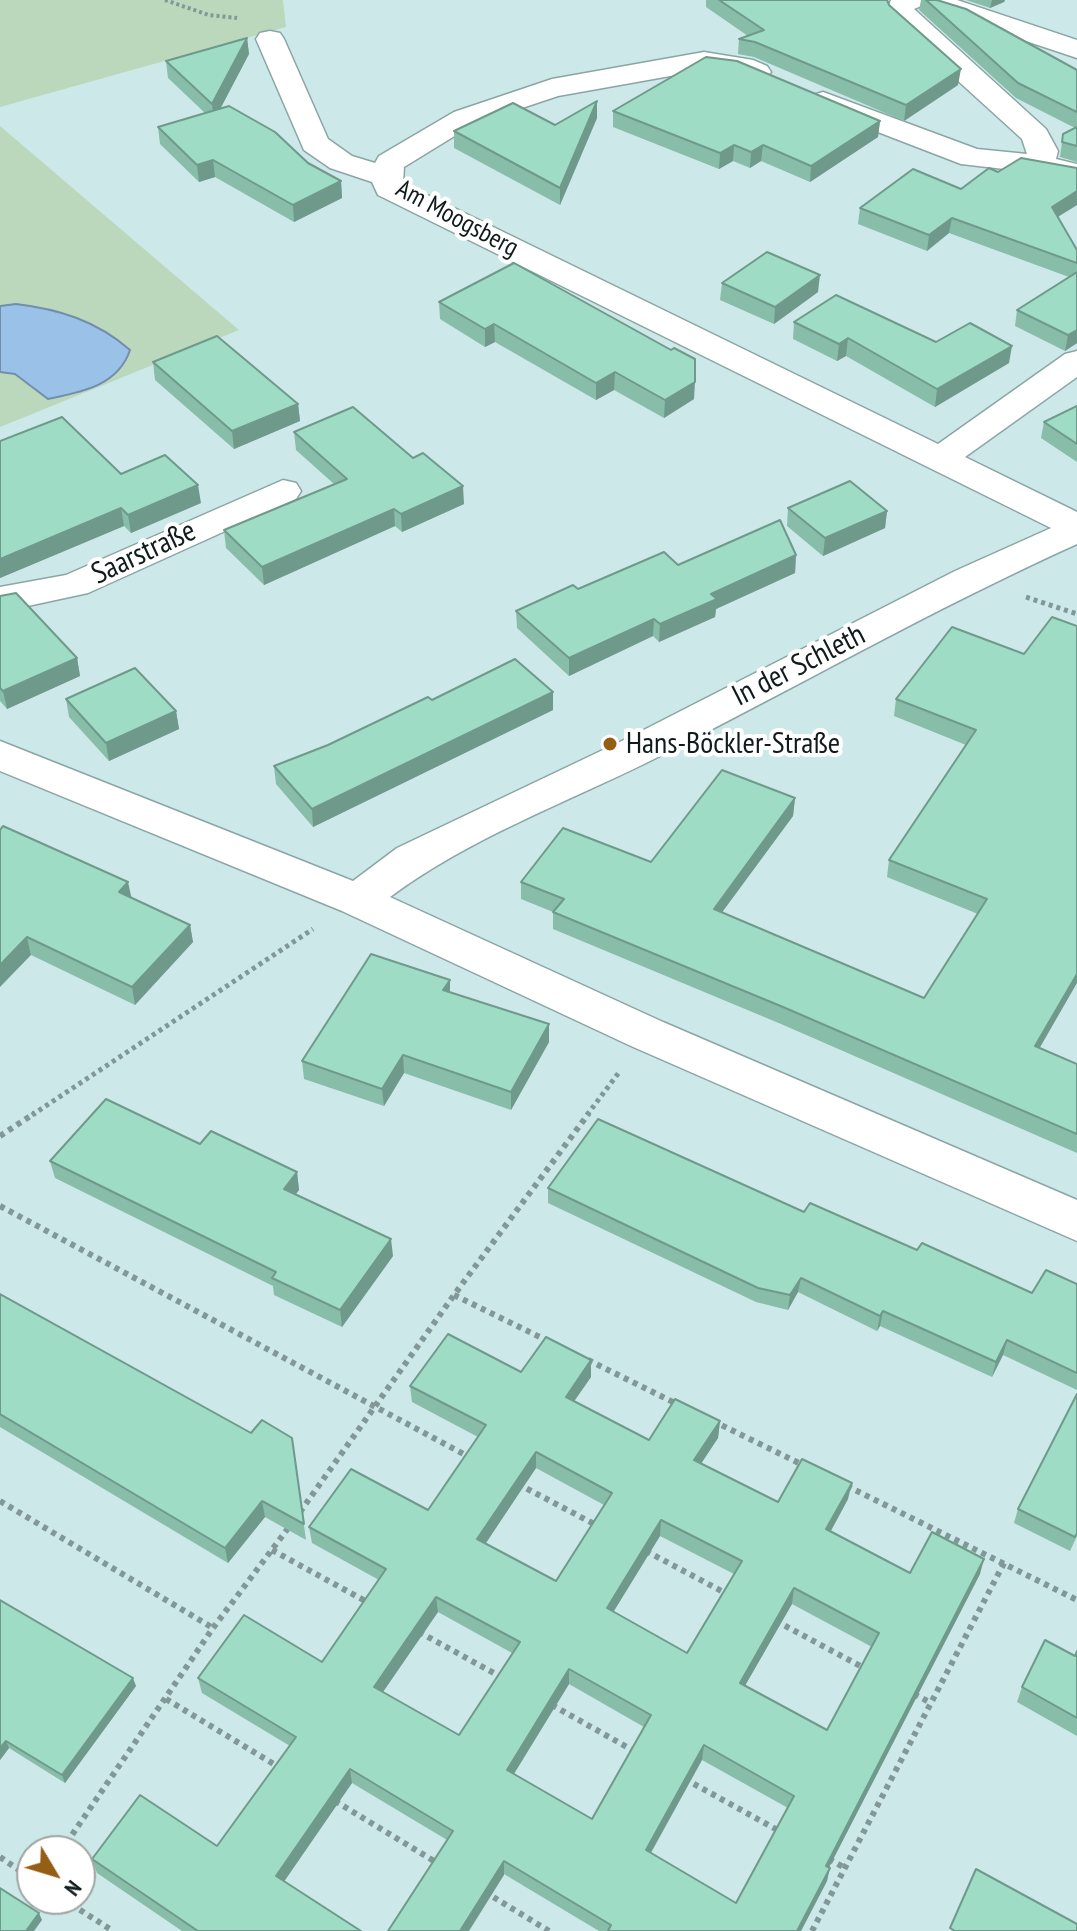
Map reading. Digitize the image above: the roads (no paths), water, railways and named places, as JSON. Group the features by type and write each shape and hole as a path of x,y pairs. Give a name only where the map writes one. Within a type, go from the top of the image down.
{"street":[{"path":"911,0 901,5 900,13 1035,135 1043,151 1039,164"},
{"path":"930,0 1077,49"},
{"path":"270,39 315,144 341,162 386,176"},
{"name":"Am Moogsberg","path":"1077,173 1039,164 972,158 869,121 743,66 704,61 552,88 464,118 390,162 386,176 389,188 1077,528"},
{"path":"939,459 1077,361"},
{"name":"Saarstraße","path":"0,600 75,585 283,491"},
{"name":"In der Schleth","path":"357,900 412,859 640,749 968,579 1077,528"},
{"path":"0,755 357,900 647,1034 1077,1221"}],"water":[{"path":"16,304 77,318 104,331 130,350 117,372 97,385 48,399 15,374 0,372 0,306"}],"place":[{"name":"Hans-Böckler-Straße","path":"610,744"}]}
